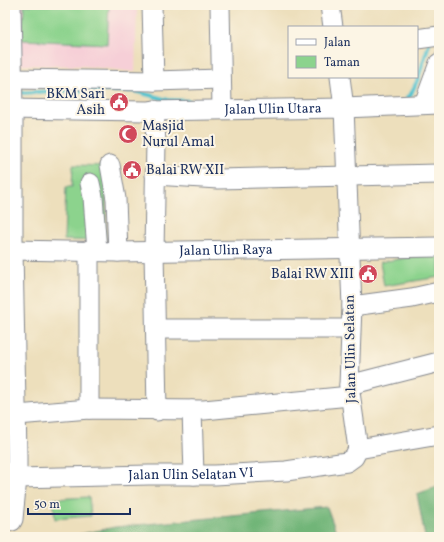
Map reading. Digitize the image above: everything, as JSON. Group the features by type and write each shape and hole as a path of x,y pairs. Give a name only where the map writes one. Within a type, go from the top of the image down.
{"street":[{"path":"6,522 12,521 13,519 17,478 11,456 17,415 10,380 10,306 13,250 11,96 8,42 11,5"},
{"path":"152,5 154,81"},
{"path":"220,5 221,104"},
{"path":"330,5 333,26"},
{"path":"431,104 439,63"},
{"path":"340,78 344,105 349,249"},
{"path":"11,96 154,81 221,80"},
{"name":"Jalan Ulin Utara","path":"11,96 154,110 221,104 431,104"},
{"path":"154,110 154,251 157,411"},
{"path":"110,165 116,199 118,252"},
{"path":"155,175 218,179 439,174"},
{"path":"89,409 93,251 93,197 90,183"},
{"name":"Jalan Ulin Raya","path":"13,250 118,252 439,247"},
{"name":"Jalan Ulin Selatan","path":"349,249 352,306 350,329 350,390 358,449"},
{"path":"352,306 412,298 439,292"},
{"path":"156,329 350,329"},
{"path":"17,415 89,409 157,411 204,410 350,390 439,362"},
{"path":"192,410 194,475"},
{"path":"358,449 439,435"},
{"name":"Jalan Ulin Selatan VI","path":"17,478 215,475 286,471 348,462 354,457 358,449"}],"shaded area":[{"path":"20,5 137,5 135,72 83,66 21,65"}],"green space":[{"path":"24,5 109,5 107,44 22,40"},
{"path":"73,165 107,166 105,241 64,240 66,187 72,187"},
{"path":"439,253 439,277 384,286 380,262"},
{"path":"439,486 439,537 425,537 417,494"},
{"path":"89,497 91,516 55,519 53,499"},
{"path":"327,507 338,537 67,537 115,527"}],"waterway":[{"path":"436,31 439,17"},
{"path":"407,97 410,96 418,79 429,44"},
{"path":"17,93 55,91 134,91 168,100 189,101"}],"place":[{"name":"BKM Sari Asih","path":"119,102"},
{"name":"Masjid Nurul Amal","path":"128,134"},
{"name":"Balai RW XII","path":"132,170"},
{"name":"Balai RW XIII","path":"368,274"}]}
